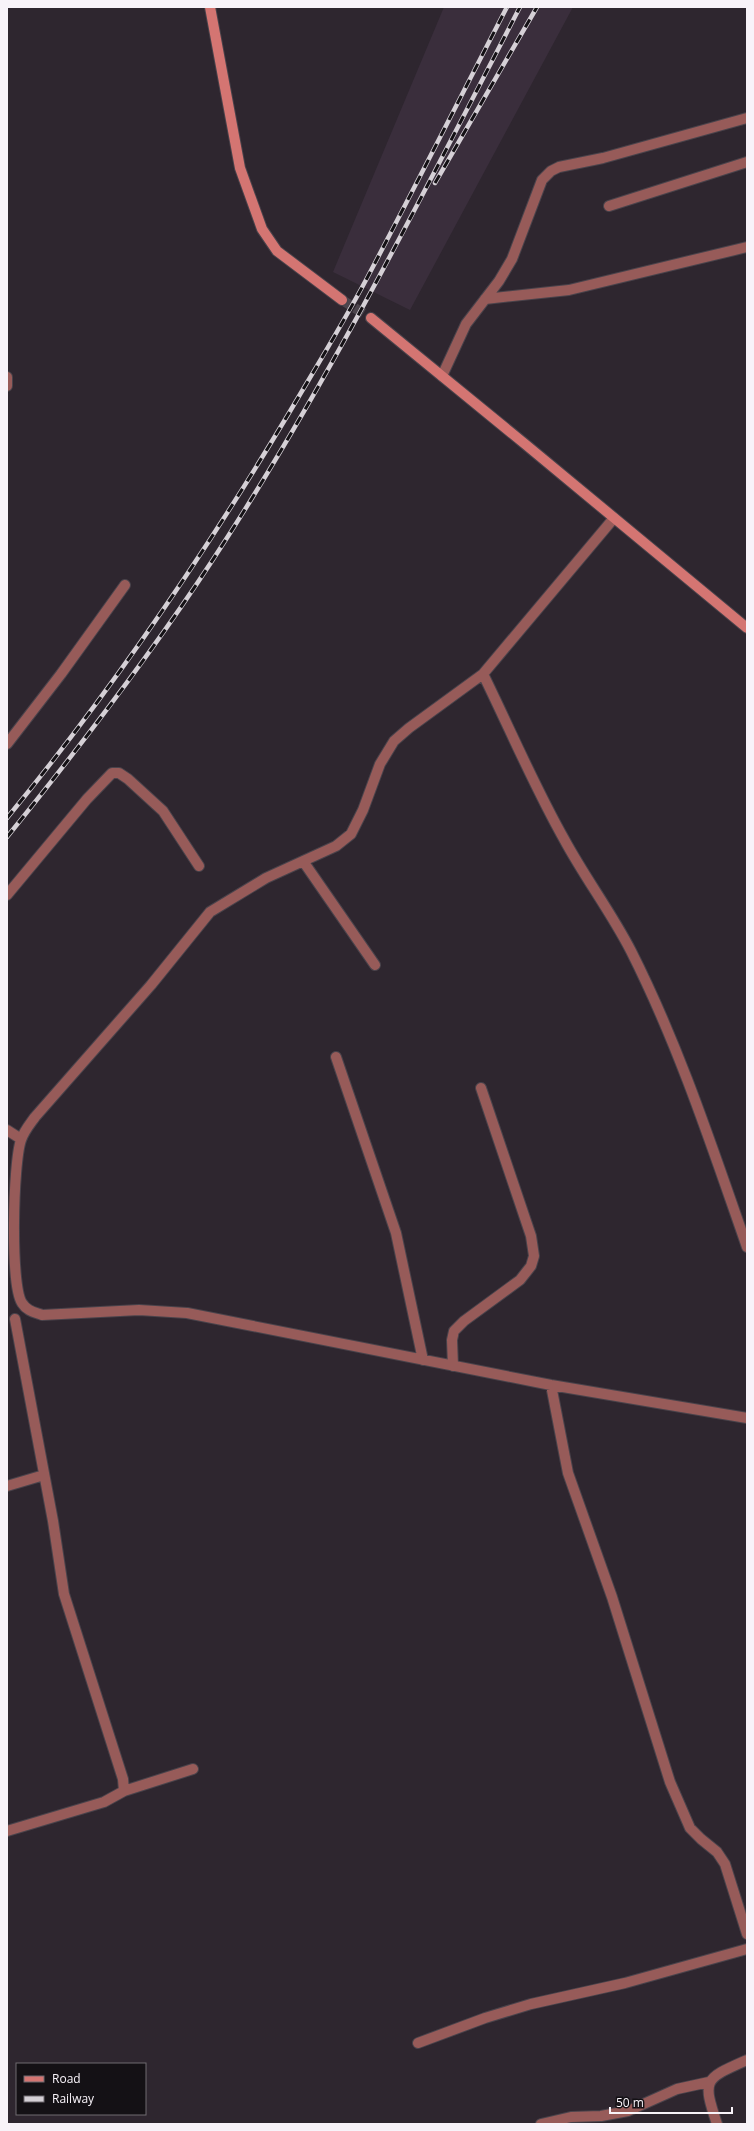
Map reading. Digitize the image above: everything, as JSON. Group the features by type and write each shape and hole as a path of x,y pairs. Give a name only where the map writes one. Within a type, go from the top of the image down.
{"street":[{"path":"210,7 240,168 252,208 262,228 277,251 342,300"},
{"path":"442,376 462,330 499,281 512,259 542,180 551,171 559,167 603,158 747,118"},
{"path":"609,206 747,162"},
{"path":"485,299 569,290 747,247"},
{"path":"370,318 747,628"},
{"path":"7,377 7,386"},
{"path":"614,518 483,674 408,728 394,742 380,764 363,810 351,834 341,843 266,878 210,912 151,985 35,1117 21,1139 17,1161 13,1256 18,1294 22,1303 29,1311 42,1315 139,1310 187,1313 551,1386 747,1418"},
{"path":"7,744 126,586"},
{"path":"483,674 563,838 583,873 615,920 645,982 693,1094 744,1228 747,1247"},
{"path":"7,895 87,799 112,773 119,773 128,779 163,811 199,866"},
{"path":"303,860 374,965"},
{"path":"336,1057 396,1233 423,1360"},
{"path":"453,1366 452,1340 454,1331 464,1321 520,1280 531,1266 534,1256 530,1236 481,1088"},
{"path":"7,1130 21,1139"},
{"path":"29,1311 11,1321 53,1521 64,1594 124,1779 124,1791"},
{"path":"551,1386 568,1474 615,1604 670,1782 690,1828 701,1840 717,1852 726,1864 747,1934"},
{"path":"7,1486 44,1475"},
{"path":"7,1831 104,1802 124,1791 193,1769"},
{"path":"418,2043 484,2018 531,2004 625,1983 747,1949"},
{"path":"542,2124 571,2117 601,2116 628,2111 677,2089 709,2082 720,2072 747,2060"},
{"path":"709,2082 707,2089 717,2124"}],"shaded area":[{"path":"444,7 573,7 410,310 333,272"}],"tunnel":[{"path":"342,300 371,318"}],"railway":[{"path":"7,818 46,770 156,621 257,466 357,297 507,7"},
{"path":"7,837 61,770 164,632 255,494 335,357 373,288 411,218 520,7"},
{"path":"435,183 537,7"}]}
